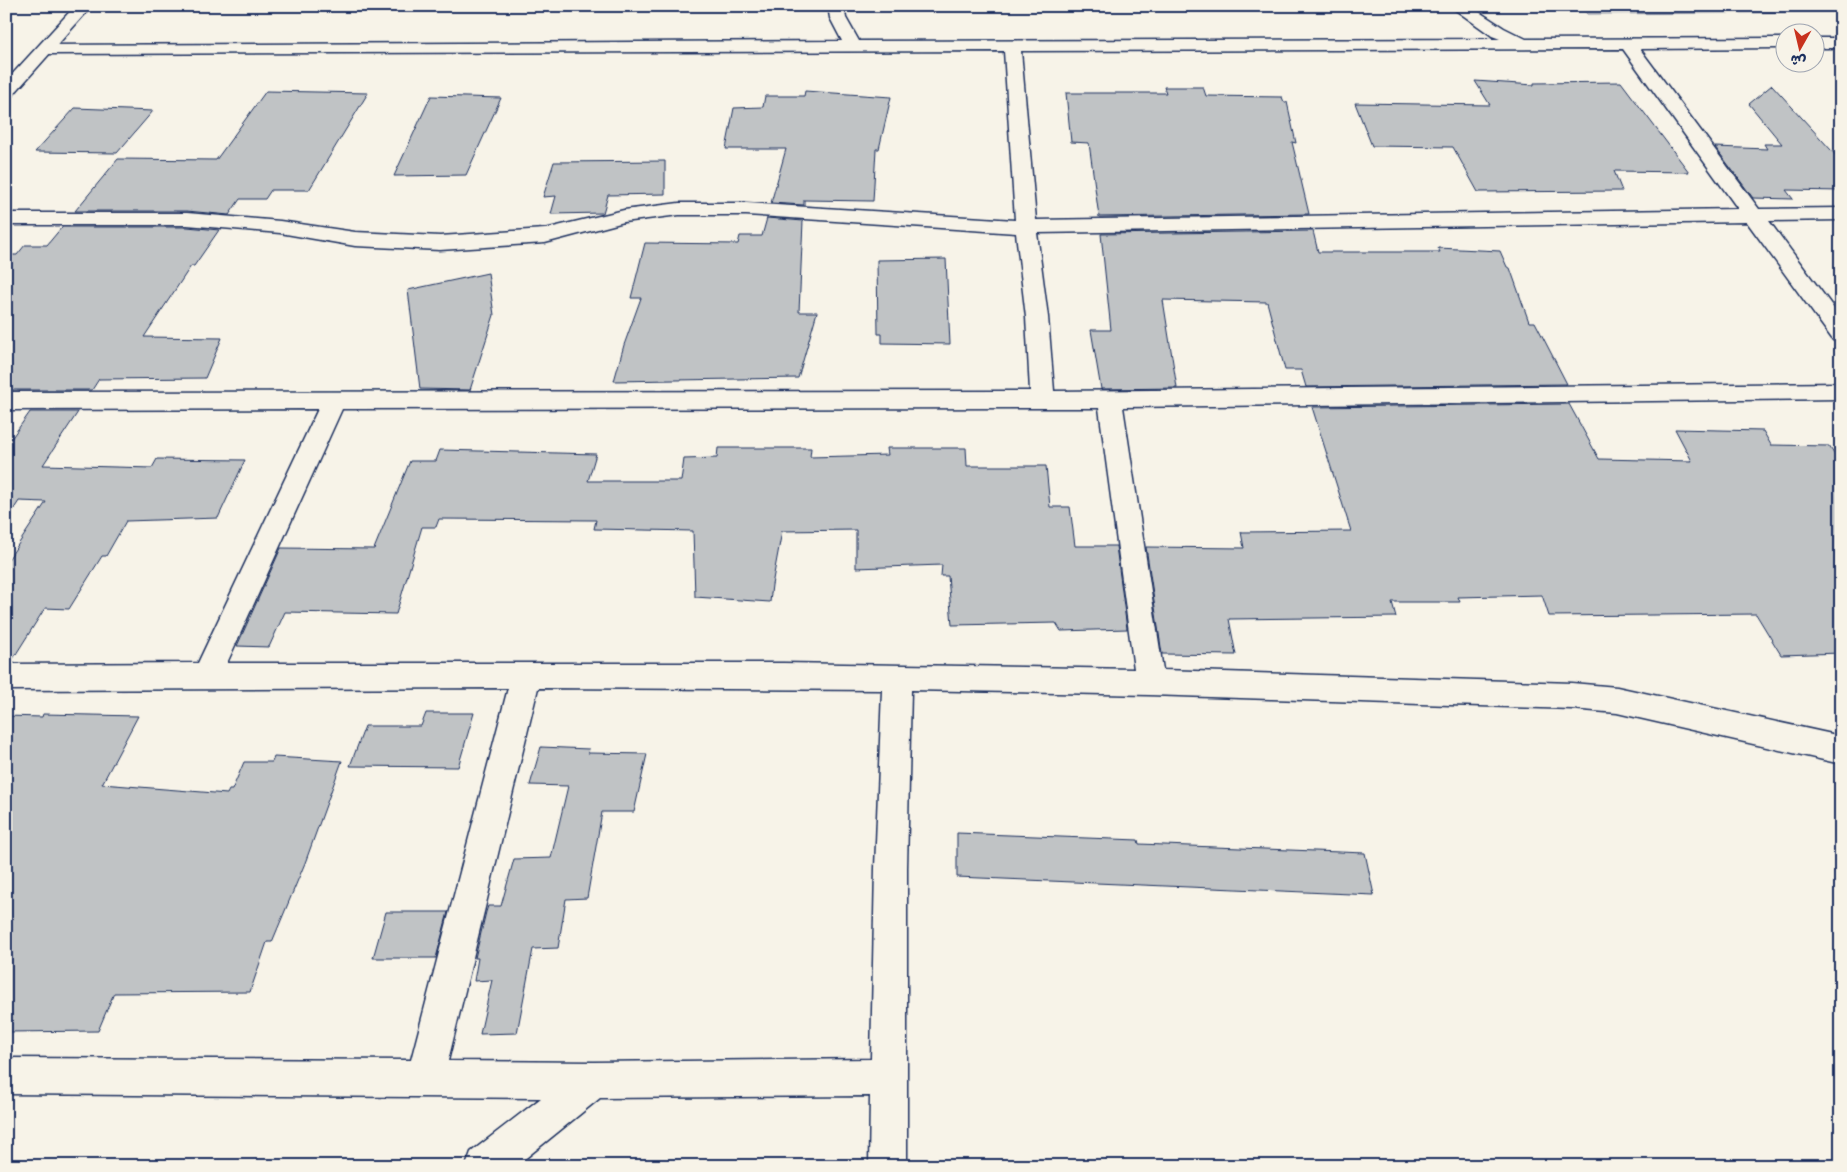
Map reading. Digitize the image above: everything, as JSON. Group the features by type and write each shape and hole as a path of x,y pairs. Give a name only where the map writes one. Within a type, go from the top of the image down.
{"street":[{"path":"6,92 84,6"},
{"path":"836,6 838,18 854,45"},
{"path":"1458,6 1498,32 1524,43"},
{"path":"47,48 1774,43"},
{"path":"1824,43 1841,43"},
{"path":"1628,44 1841,335"},
{"path":"1012,45 1026,227 1037,317 1043,399"},
{"path":"6,219 187,219 280,227 355,239 440,243 492,242 545,236 624,216 679,209 746,209 1026,227 1841,214"},
{"path":"6,401 1110,399 1841,391"},
{"path":"1110,399 1150,682"},
{"path":"207,676 334,400"},
{"path":"6,677 526,674 897,677 1150,682 1562,696 1617,700 1841,750"},
{"path":"426,1079 526,674"},
{"path":"888,1166 892,798 897,677"},
{"path":"6,1076 594,1080 888,1077"},
{"path":"485,1166 594,1080"}],"shaded area":[{"path":"1581,6 1841,6 1841,12 1587,14"}],"building":[{"path":"1475,81 1534,85 1534,83 1621,82 1689,172 1614,171 1622,191 1478,192 1453,147 1372,146 1355,103 1490,105"},
{"path":"1772,85 1841,161 1841,191 1786,190 1793,199 1753,198 1715,147 1767,149 1764,144 1782,144 1749,104"},
{"path":"1164,87 1203,87 1206,96 1282,97 1284,102 1287,102 1296,143 1292,142 1309,214 1099,217 1089,143 1071,142 1066,93 1166,93"},
{"path":"266,91 368,93 309,190 271,190 265,199 240,199 229,215 187,211 75,211 118,159 216,160"},
{"path":"805,91 891,97 879,149 876,149 873,201 804,200 804,205 771,203 786,149 726,149 734,108 763,107 765,96 804,96"},
{"path":"431,96 501,98 466,175 394,176"},
{"path":"75,108 153,111 117,153 35,152"},
{"path":"665,161 665,194 608,195 603,213 551,214 556,196 543,197 554,162"},
{"path":"767,218 803,221 799,312 817,312 798,378 614,381 624,345 641,298 631,298 645,243 738,244 740,236 762,236"},
{"path":"62,227 187,227 219,230 194,266 191,266 144,337 222,338 205,378 99,379 92,390 6,390 6,255 17,255 25,245 47,245"},
{"path":"1313,231 1318,252 1440,252 1438,248 1500,251 1507,267 1510,268 1529,322 1535,322 1567,384 1306,387 1301,370 1285,370 1267,302 1163,300 1177,388 1101,389 1091,330 1111,330 1101,234"},
{"path":"946,259 950,344 882,343 882,334 878,334 877,260"},
{"path":"488,273 494,315 470,390 420,389 408,290"},
{"path":"1569,404 1599,459 1692,461 1675,429 1763,431 1771,445 1829,446 1841,465 1841,653 1781,655 1756,614 1549,616 1542,595 1458,597 1460,602 1392,602 1396,617 1229,619 1236,655 1162,654 1146,547 1244,548 1241,532 1351,531 1312,407"},
{"path":"30,412 78,412 43,465 152,468 157,459 245,460 218,518 126,521 106,556 102,556 69,609 45,608 11,662 6,662 6,563 46,502 19,501 6,521 6,446"},
{"path":"718,448 811,448 810,457 888,455 887,448 966,448 967,466 1046,466 1050,507 1070,507 1075,546 1116,546 1127,629 1061,631 1056,623 952,625 948,576 941,576 942,565 856,568 856,530 782,531 770,602 695,597 693,531 594,529 596,520 439,519 436,527 422,527 396,614 285,612 269,647 237,646 281,548 374,549 410,461 436,461 440,450 596,454 588,481 681,481 684,459 717,458"},
{"path":"426,713 474,713 458,767 350,766 365,726 421,726"},
{"path":"43,714 138,716 102,784 227,794 229,790 232,790 244,762 272,762 274,757 342,761 305,863 272,942 267,942 250,992 114,993 98,1031 6,1032 6,716 42,717"},
{"path":"541,747 589,749 588,753 647,754 634,812 602,812 587,898 566,899 558,948 533,949 517,1033 480,1034 492,980 474,981 478,958 475,958 488,906 501,906 514,859 551,858 568,786 530,785"},
{"path":"957,833 1138,840 1139,844 1365,853 1374,895 957,877"},
{"path":"386,912 448,912 436,958 373,958"}]}
